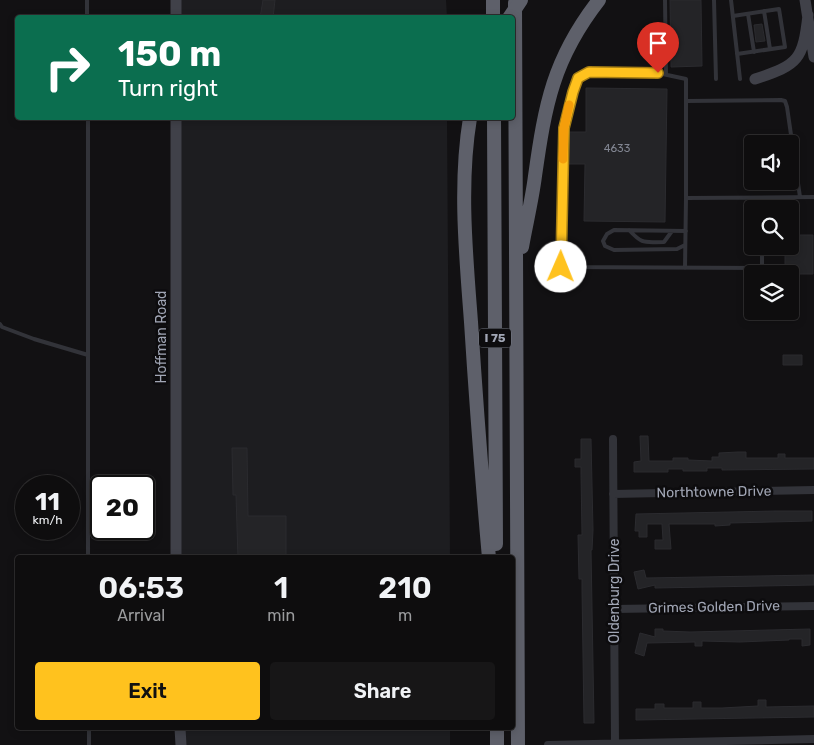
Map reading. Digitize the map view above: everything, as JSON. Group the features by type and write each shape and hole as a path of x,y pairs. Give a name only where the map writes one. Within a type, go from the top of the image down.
{"highway":[{"path":"493,0 494,15"},
{"name":"I 75","path":"515,0 518,745"},
{"path":"511,15 521,0"},
{"path":"516,280 535,177 542,122 549,95 557,70 569,45 582,22 599,0"},
{"path":"470,120 465,163 466,244 477,418 489,555"},
{"name":"I 75","path":"494,120 496,555"},
{"path":"497,730 497,745"}],"street":[{"path":"176,0 176,15"},
{"path":"806,0 814,57"},
{"path":"755,79 777,72 797,58 804,42 808,15"},
{"name":"Hoffman Road","path":"176,120 176,555"},
{"name":"Oldenburg Drive","path":"613,439 615,743"},
{"name":"Northtowne Drive","path":"613,494 814,490"},
{"name":"Grimes Golden Drive","path":"614,609 814,606"},
{"path":"180,730 180,745"},
{"path":"548,744 814,740"}],"lane":[{"path":"88,0 88,15"},
{"path":"665,0 666,74"},
{"path":"714,0 716,79"},
{"path":"731,0 740,79"},
{"path":"733,16 779,9 785,47 737,54"},
{"path":"764,11 770,49"},
{"path":"748,14 754,52"},
{"path":"685,268 686,79 658,73 589,72 578,78 564,128 561,267 685,268 762,268 762,255"},
{"path":"686,101 781,100 785,102 800,197"},
{"path":"88,120 88,555"},
{"path":"686,198 814,197"},
{"path":"686,231 614,230 607,234 603,241 605,246 614,250 677,249 686,245"},
{"path":"630,230 638,240 646,242 664,242 672,231"},
{"path":"0,324 34,339 88,355"},
{"path":"88,730 89,745"}],"shaded area":[{"path":"176,0 446,0 447,15 176,15"},
{"path":"176,120 447,120 450,555 176,555"},
{"path":"180,730 450,730 450,745 181,745"}],"building":[{"path":"263,0 275,0 273,15 260,15"},
{"path":"670,0 701,0 702,66 671,67"},
{"path":"762,24 765,41 756,42 754,25"},
{"path":"586,88 667,89 665,222 584,221 585,164 568,164 568,132 586,132"},
{"path":"799,235 813,235 813,274 799,274 799,265 785,265 785,255 799,255"},
{"path":"783,355 802,355 802,365 783,365"},
{"path":"640,436 648,436 649,461 673,461 673,458 688,458 688,460 712,461 712,457 719,457 719,453 746,452 746,458 778,458 778,454 785,454 785,458 814,458 814,469 722,470 722,468 707,468 707,471 668,469 668,472 634,472 634,462 641,461"},
{"path":"581,439 591,439 594,723 584,723 582,579 579,579 578,535 582,535 581,467 575,467 575,459 581,459"},
{"path":"232,448 247,448 248,516 286,516 286,555 238,555 236,495 233,495"},
{"path":"812,511 812,521 730,523 730,525 715,526 715,524 669,524 671,549 655,549 655,540 663,540 662,524 647,524 647,537 639,537 639,531 635,531 636,514"},
{"path":"644,570 646,578 814,575 814,585 655,588 655,585 638,589 634,572"},
{"path":"655,629 690,632 810,629 810,645 802,646 802,639 740,642 702,641 702,646 695,646 695,642 647,643 644,656 635,653 640,633 655,637"},
{"path":"758,700 766,700 766,707 814,706 814,717 636,720 636,709 655,709 655,704 664,704 664,708 693,708 693,702 701,702 701,708 722,708 758,706"}],"slow traffic":[{"path":"563,159 564,128 569,105"}],"route":[{"path":"561,267 564,128 578,78 589,72 658,73"}]}
